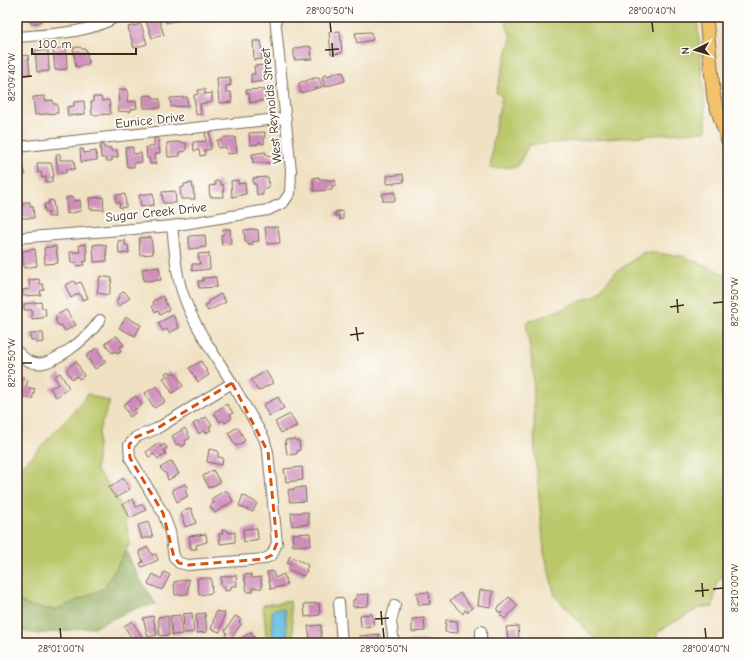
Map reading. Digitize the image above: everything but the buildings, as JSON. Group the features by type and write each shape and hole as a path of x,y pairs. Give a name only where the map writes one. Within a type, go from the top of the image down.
{"main road":[{"path":"706,17 714,99 724,134 728,141"}],"street":[{"path":"17,37 69,32 106,23 116,17"},
{"name":"West Reynolds Street","path":"275,17 291,171 290,193"},
{"name":"Eunice Drive","path":"17,146 286,118"},
{"name":"Sugar Creek Drive","path":"17,238 172,226 268,210 282,203 290,193"},
{"path":"172,226 177,270 183,294 197,324 264,438 268,452 277,543 272,555 264,559 188,565 179,563 174,557 170,532 163,512 130,458 129,446 136,437 156,429 232,384"},
{"path":"17,351 23,358 36,364 52,361 90,334 100,320"},
{"path":"339,603 342,643"},
{"path":"394,643 392,622 395,605"},
{"path":"481,631 481,643"}],"highlighted area":[{"path":"232,383 268,452 277,543 272,555 264,559 188,565 179,563 174,557 163,513 130,458 129,445 136,437 156,429"}],"green space":[{"path":"504,17 697,17 707,131 529,145 517,167 490,168 494,134 502,97 496,92 511,38"},
{"path":"644,252 682,256 710,267 728,277 728,574 717,581 713,607 701,607 657,632 658,643 599,643 555,596 544,552 535,452 533,368 526,323 594,296 615,273"},
{"path":"88,394 110,402 99,431 96,470 107,483 123,509 130,543 104,588 55,610 28,606 17,599 17,472 70,416"},
{"path":"126,551 138,576 156,604 137,608 95,627 38,634 17,630 17,599 28,606 55,610 104,588"},
{"path":"290,601 294,643 267,643 263,605"}],"water":[{"path":"275,609 284,609 285,611 288,643 273,643 272,611"}]}
